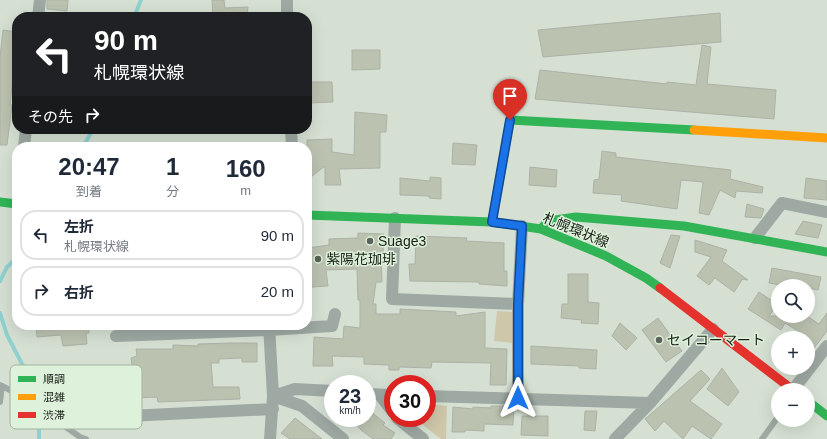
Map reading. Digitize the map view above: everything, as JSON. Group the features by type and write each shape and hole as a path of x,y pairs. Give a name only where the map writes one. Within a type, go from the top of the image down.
{"street":[{"path":"39,12 40,0"},
{"path":"287,0 287,12"},
{"path":"492,222 510,120 827,138"},
{"path":"0,202 12,203"},
{"path":"756,238 782,203 827,212"},
{"name":"札幌環状線","path":"312,215 492,222 541,229 606,256 646,278 784,383"},
{"path":"541,229 548,221 576,217 684,226 827,252"},
{"path":"394,218 392,299 518,304"},
{"path":"518,398 518,304 522,226"},
{"path":"312,327 332,326 335,314"},
{"path":"615,439 650,403 713,329"},
{"path":"116,336 231,330"},
{"path":"269,330 273,396 270,439"},
{"path":"798,383 827,346"},
{"path":"273,396 295,389 324,391"},
{"path":"376,395 384,395"},
{"path":"380,395 384,400"},
{"path":"273,396 302,406 343,439"},
{"path":"436,396 650,403"},
{"path":"815,407 827,416"},
{"path":"142,415 273,409"},
{"path":"408,427 422,439"}],"lane":[{"path":"0,402 1,385 10,390"},
{"path":"762,439 771,427"},
{"path":"69,429 80,437 86,439"}],"shaded area":[{"path":"497,311 514,312 512,343 494,341"},
{"path":"436,405 447,406 446,439 441,439 426,427 436,427"}],"building":[{"path":"47,0 68,0 67,11 47,9"},
{"path":"212,0 224,0 225,8 248,7 248,12 213,12"},
{"path":"720,13 721,42 543,57 538,30"},
{"path":"3,30 12,31 12,87 10,105 12,105 7,145 0,145 0,57"},
{"path":"702,45 711,47 707,84 776,90 774,119 535,99 540,70 667,84 667,82 696,85"},
{"path":"352,50 380,50 380,69 352,70"},
{"path":"312,82 332,82 333,102 312,103"},
{"path":"355,112 387,115 386,132 380,132 380,168 339,169 341,185 325,185 325,166 312,176 312,142 307,142 307,140 332,139 332,152 354,155"},
{"path":"453,143 477,145 475,165 452,164"},
{"path":"602,151 616,153 616,157 731,170 730,179 763,187 762,193 736,191 735,198 720,190 709,215 699,213 703,182 681,180 677,209 621,201 622,195 593,193 594,180 599,179"},
{"path":"530,167 557,170 556,187 529,185"},
{"path":"430,177 441,178 441,199 429,198 429,196 400,195 400,178 430,181"},
{"path":"806,178 827,181 827,200 804,198"},
{"path":"747,204 764,209 761,218 745,217"},
{"path":"803,221 822,225 818,238 795,234"},
{"path":"358,233 384,234 383,253 381,253 382,282 376,282 373,304 376,304 376,314 400,314 400,309 456,312 456,316 485,312 485,348 507,349 506,385 490,385 491,363 432,362 431,368 399,367 399,370 389,370 389,365 364,364 364,357 332,356 333,366 313,366 314,337 343,339 344,326 360,328 360,300 358,300 357,269 326,270 328,286 312,287 312,247 329,245 329,239 358,238"},
{"path":"671,235 680,236 670,268 660,263"},
{"path":"416,236 467,238 466,241 504,243 504,271 507,271 507,286 479,284 479,282 410,281 409,264 415,264"},
{"path":"695,240 727,250 722,261 748,280 741,279 742,280 734,292 715,278 709,285 697,276 711,257 695,252"},
{"path":"772,268 821,277 818,290 815,289 815,279 771,279 771,283 769,283"},
{"path":"568,274 588,274 588,302 599,303 598,324 581,323 582,320 561,318 562,304 568,304"},
{"path":"759,292 771,300 771,313 769,316 771,316 771,323 785,323 781,330 748,309"},
{"path":"827,313 827,331 815,347 815,331 798,331 785,323 815,323 815,321 819,324"},
{"path":"658,318 682,351 666,362 642,330"},
{"path":"620,323 637,338 626,350 612,336"},
{"path":"36,330 89,330 89,333 86,333 87,344 63,346 61,335 37,337"},
{"path":"257,343 257,362 242,362 242,358 219,359 219,363 211,363 213,387 239,387 240,399 158,402 157,397 142,398 142,365 132,365 131,358 137,356 136,349 173,349 173,345 198,346 198,344"},
{"path":"531,346 597,350 596,369 579,368 579,366 531,364"},
{"path":"722,368 739,392 728,406 707,389"},
{"path":"701,370 710,379 690,401 722,424 711,439 692,426 683,439 664,421 655,431 645,419"},
{"path":"491,406 514,406 513,425 484,424 484,431 466,430 465,432 452,432 453,407 473,409 473,407 491,408"},
{"path":"585,411 597,411 595,431 584,430"},
{"path":"376,416 384,422 384,427 395,433 391,439 373,439 358,427 376,427"},
{"path":"522,416 548,416 548,436 521,435"},
{"path":"295,418 322,439 290,439 281,433"}],"waterway":[{"path":"136,12 141,0"},
{"path":"86,142 90,134"},
{"path":"0,281 7,267 12,262"},
{"path":"0,313 7,335 23,365"},
{"path":"39,429 39,439"}],"traffic: fast":[{"path":"492,222 510,120 694,130"},
{"path":"0,202 12,203"},
{"path":"312,215 492,222 541,229 606,256 646,278 660,288"},
{"path":"541,229 548,221 576,217 684,226 827,252"},
{"path":"815,407 827,416"}],"traffic: slow":[{"path":"694,130 827,138"}],"traffic: jam":[{"path":"660,288 784,383"}],"place":[{"name":"Suage3","path":"370,241"},
{"name":"紫陽花珈琲","path":"318,259"},
{"name":"セイコーマート","path":"659,340"}],"route":[{"path":"510,120 492,222 522,226 518,304 518,398"}]}
